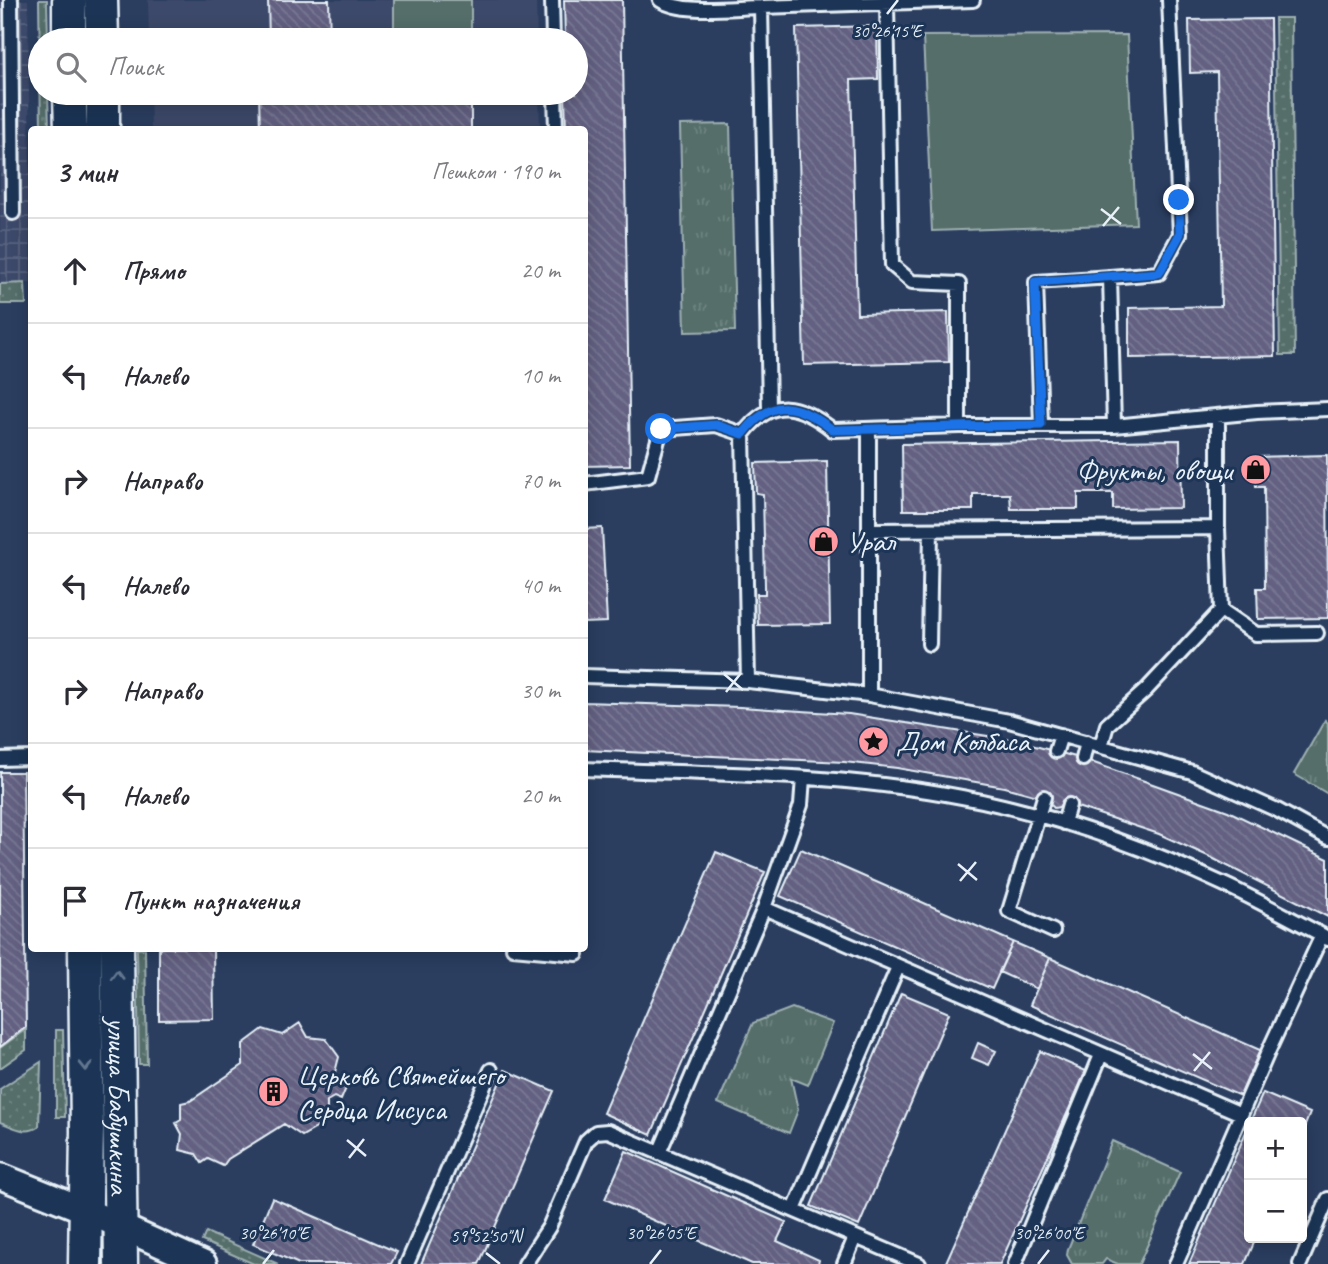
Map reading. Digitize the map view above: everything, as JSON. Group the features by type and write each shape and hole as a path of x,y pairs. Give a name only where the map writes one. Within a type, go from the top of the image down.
{"street":[{"path":"69,0 69,28"},
{"path":"101,0 102,28"},
{"path":"71,105 71,126"},
{"path":"103,105 103,126"},
{"name":"улица Бабушкина","path":"85,952 85,1264"},
{"name":"улица Бабушкина","path":"117,952 121,1264"},
{"path":"0,1176 87,1211 204,1264"}],"lane":[{"path":"11,0 13,213"},
{"path":"552,0 553,28"},
{"path":"660,0 667,5 688,8 974,0"},
{"path":"1041,425 1035,282 1159,273 1180,234 1169,0"},
{"path":"887,4 892,265 912,282 959,284 960,426"},
{"path":"761,7 769,408"},
{"path":"555,105 556,126"},
{"path":"1111,277 1114,426"},
{"path":"748,681 743,434 754,419 769,408 793,408 817,418 833,430 960,426 1114,426 1328,409"},
{"path":"1101,746 1107,725 1146,690 1221,610 1218,416"},
{"path":"588,483 648,475 661,429 716,425 743,434"},
{"path":"869,430 869,695"},
{"path":"869,530 1218,528"},
{"path":"929,644 931,530"},
{"path":"1221,610 1256,634 1317,634"},
{"path":"588,676 748,681 869,695 1009,721 1192,772 1277,810 1328,838"},
{"path":"1056,751 1060,735"},
{"path":"1083,759 1087,742"},
{"path":"0,760 28,758"},
{"path":"588,769 803,778 892,786 981,801 1039,815 1157,856 1224,884 1325,937 1241,1114 1176,1264"},
{"path":"659,1153 764,908 801,805 803,778"},
{"path":"1044,797 1009,911 1054,931"},
{"path":"1064,823 1069,805"},
{"path":"764,908 1241,1114"},
{"path":"555,952 576,952"},
{"path":"794,1210 898,967"},
{"path":"1015,1264 1101,1055"},
{"path":"407,1264 491,1070"},
{"path":"525,1264 549,1227 586,1141 596,1132 608,1131 919,1264"},
{"path":"1300,1264 1328,1199"},
{"path":"844,1264 855,1237"}],"shaded area":[{"path":"0,0 28,0 28,283 0,284"},
{"path":"148,0 536,0 537,28 149,28"},
{"path":"150,105 539,105 540,126 151,126"}],"green space":[{"path":"39,0 47,0 48,28 39,28"},
{"path":"394,0 471,0 471,28 394,28"},
{"path":"1275,18 1291,18 1295,355 1280,355"},
{"path":"1127,35 1136,224 932,231 923,36"},
{"path":"40,105 48,105 49,126 41,126"},
{"path":"730,124 735,331 685,332 680,125"},
{"path":"25,283 26,304 0,304 0,284"},
{"path":"1325,720 1328,723 1328,794 1294,774"},
{"path":"137,952 145,952 147,1064 139,1064"},
{"path":"792,1008 833,1023 808,1085 791,1078 798,1110 789,1133 718,1103 753,1023"},
{"path":"26,1029 26,1050 0,1068 0,1048"},
{"path":"56,1030 63,1030 65,1117 56,1117"},
{"path":"41,1062 39,1126 25,1130 0,1122 0,1089"},
{"path":"1112,1141 1180,1172 1139,1264 1118,1264 1106,1259 1102,1264 1072,1264 1067,1255 1068,1249"},
{"path":"206,1232 278,1264 254,1264 202,1241"}],"building":[{"path":"268,0 329,0 330,28 269,28"},
{"path":"564,0 622,0 630,465 588,466 588,126 566,126 565,105 588,105 588,28 565,28"},
{"path":"1270,19 1275,356 1129,358 1129,308 1221,306 1217,72 1190,73 1189,20"},
{"path":"877,26 878,79 851,80 857,314 948,312 949,362 804,365 796,28"},
{"path":"259,105 471,105 471,126 260,126"},
{"path":"1180,440 1181,508 1113,509 1113,493 1078,493 1078,509 1011,509 1010,494 973,494 973,510 903,510 902,444"},
{"path":"1327,455 1328,618 1258,619 1257,588 1265,588 1264,487 1256,487 1255,457"},
{"path":"827,461 830,624 758,625 757,594 765,594 765,585 763,494 756,493 755,463"},
{"path":"602,528 607,622 588,623 588,529"},
{"path":"588,702 849,714 1013,740 1083,759 1228,811 1328,859 1328,917 1159,834 1062,802 1059,807 1054,808 1049,799 1004,787 897,768 844,762 588,750"},
{"path":"0,772 23,772 26,1027 0,1047"},
{"path":"801,849 1013,942 992,989 780,896"},
{"path":"716,852 765,872 651,1135 603,1113"},
{"path":"1013,942 1050,958 1037,989 999,972"},
{"path":"159,952 213,952 214,1019 159,1020"},
{"path":"1050,958 1260,1050 1240,1096 1030,1005"},
{"path":"901,993 949,1013 859,1226 811,1206"},
{"name":"Церковь Святейшего Сердца Иисуса","path":"300,1023 308,1037 326,1039 339,1057 334,1076 339,1084 346,1088 341,1100 334,1097 327,1101 327,1122 302,1136 284,1124 228,1159 223,1166 208,1159 202,1163 196,1154 180,1150 182,1134 176,1123 181,1120 181,1103 190,1101 243,1065 243,1044 263,1029 282,1035"},
{"path":"978,1043 996,1051 989,1065 972,1058"},
{"path":"1040,1051 1086,1071 1000,1264 950,1264 946,1262"},
{"path":"505,1070 554,1091 479,1264 421,1264"},
{"path":"1263,1093 1310,1113 1307,1120 1307,1117 1252,1117"},
{"path":"1244,1137 1244,1243 1254,1243 1245,1264 1189,1264"},
{"path":"626,1151 786,1222 777,1241 819,1260 818,1264 752,1264 605,1199"},
{"path":"272,1198 397,1252 391,1264 299,1264 253,1244"}],"place":[{"name":"Фрукты, овощи","path":"1255,470"},
{"name":"Урал","path":"823,541"},
{"name":"Дом Колбаса","path":"873,741"},
{"name":"Церковь Святейшего Сердца Иисуса","path":"274,1092"}],"route":[{"path":"661,429 716,425 743,434 754,419 769,408 793,408 817,418 833,430 1041,425 1035,282 1159,273 1180,234 1179,200"}]}
